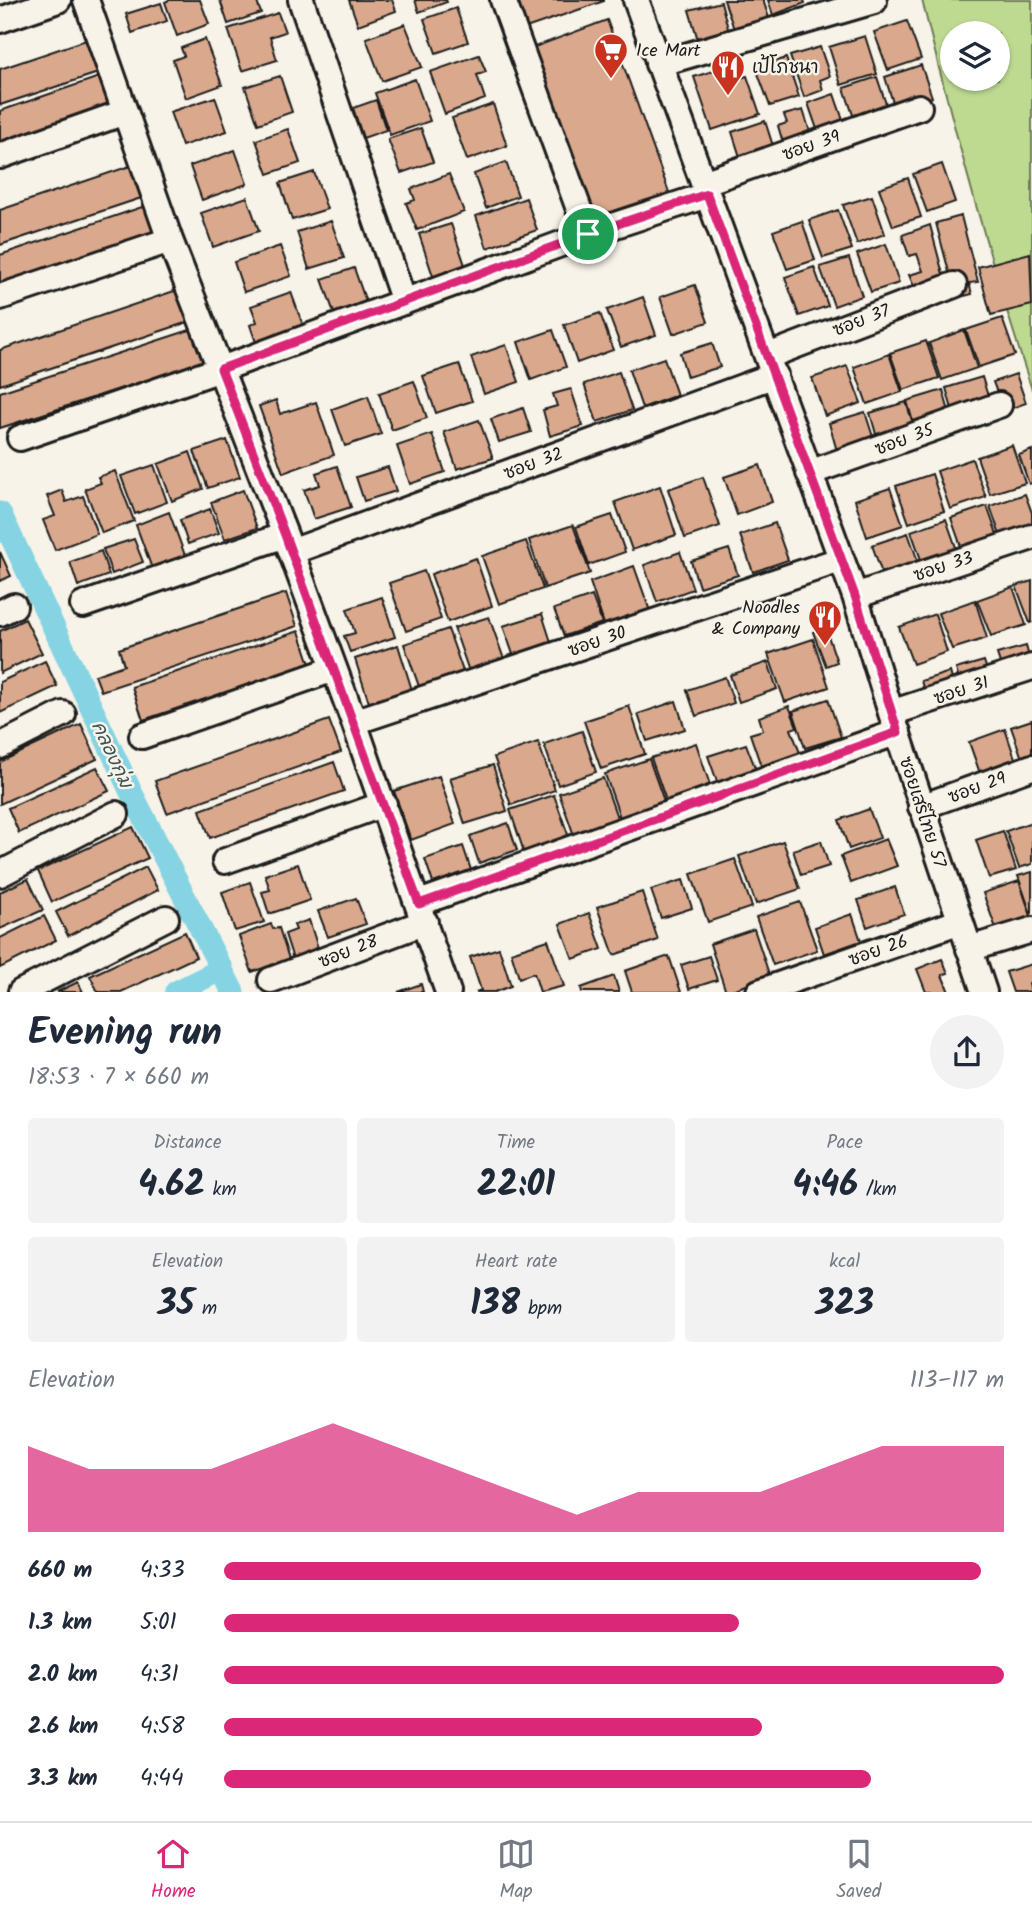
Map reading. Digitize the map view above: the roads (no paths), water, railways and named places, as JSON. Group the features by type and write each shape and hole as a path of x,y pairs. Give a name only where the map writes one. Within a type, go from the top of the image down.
{"street":[{"path":"0,20 58,0"},
{"path":"86,0 170,240 355,722 448,992"},
{"path":"301,0 404,302"},
{"path":"503,0 588,234"},
{"name":"ซอยเสรีไทย 57","path":"636,0 855,596 958,922 984,992"},
{"path":"658,64 874,1"},
{"name":"ซอย 39","path":"20,438 404,302 919,107"},
{"path":"0,156 125,112"},
{"path":"0,297 170,240"},
{"name":"ซอย 37","path":"772,365 954,285"},
{"name":"ซอย 32","path":"83,605 288,543 772,365"},
{"name":"ซอย 35","path":"809,473 999,405"},
{"name":"ซอย 33","path":"855,596 1032,537"},
{"name":"ซอย 30","path":"355,722 840,560"},
{"name":"ซอย 31","path":"894,723 1032,667"},
{"path":"142,736 334,669"},
{"path":"0,746 63,715"},
{"name":"ซอย 28","path":"271,980 422,913 894,723"},
{"name":"ซอย 29","path":"921,807 1032,767"},
{"path":"225,861 384,804"},
{"path":"0,874 116,814"},
{"path":"21,992 166,918"},
{"name":"ซอย 26","path":"759,992 958,922"},
{"path":"969,949 1032,930"}],"waterway":[{"name":"คลองกุ่ม","path":"0,513 131,792 233,992"},
{"path":"176,992 222,969"}],"place":[{"name":"Ice Mart","path":"611,80"},
{"name":"เป้โภชนา","path":"728,97"},
{"name":"Noodles & Company","path":"825,647"}]}
